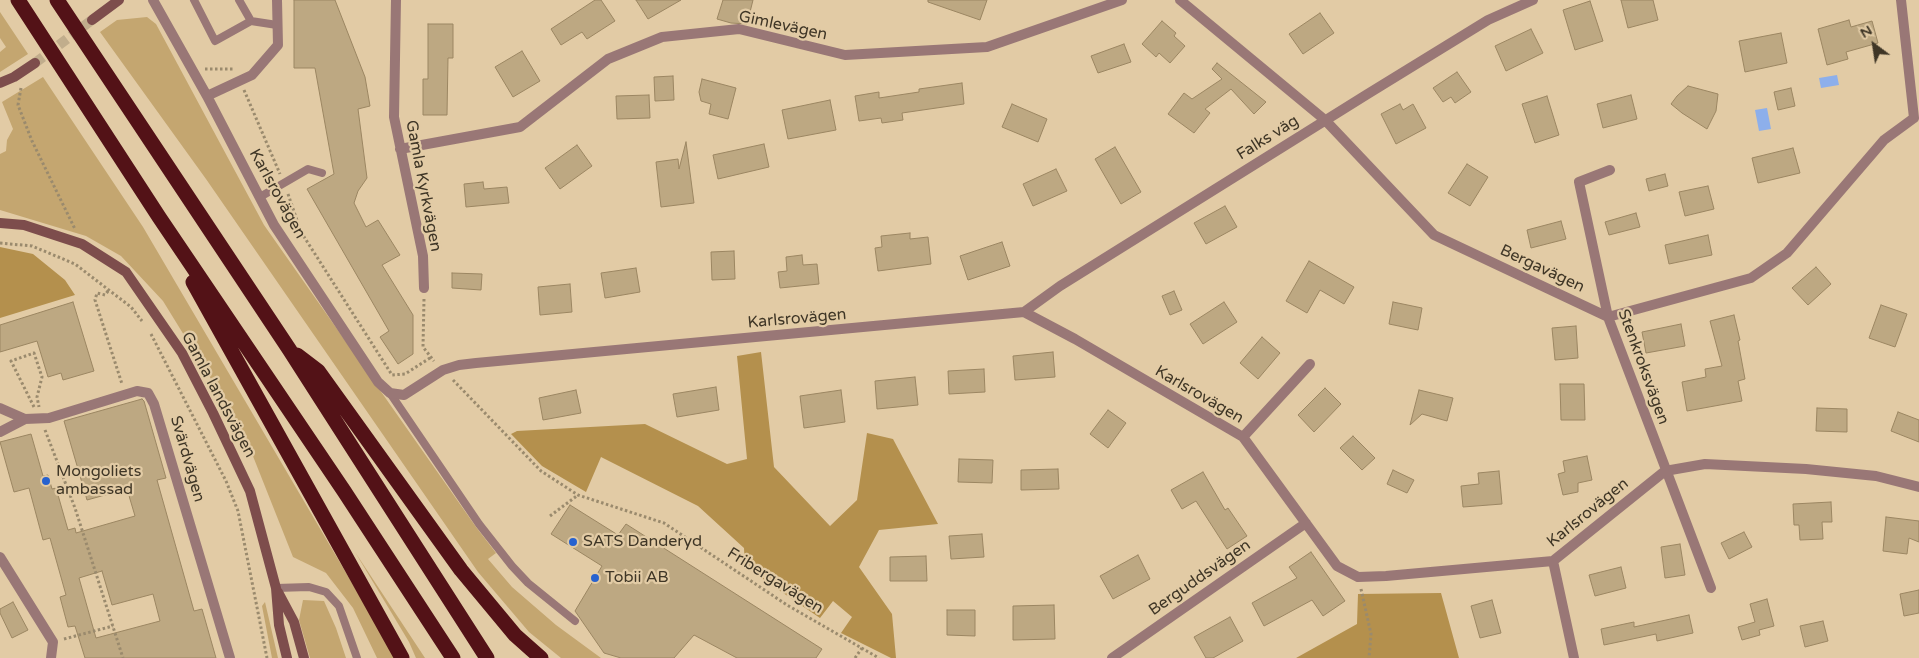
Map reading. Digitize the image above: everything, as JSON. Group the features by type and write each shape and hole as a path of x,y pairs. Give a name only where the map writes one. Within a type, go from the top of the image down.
{"highway":[{"path":"18,0 159,217 344,491 453,658"},
{"path":"57,0 289,349 487,658"},
{"path":"159,217 193,283 402,658"},
{"path":"289,349 318,371 461,570 515,635 541,658"}],"street":[{"path":"92,20 119,0"},
{"name":"Karlsrovägen","path":"153,0 207,96 274,225 372,374 390,393 404,395 444,370 459,365 1024,312 1075,339 1243,437 1337,566 1358,576 1386,576 1553,561 1665,471 1705,464 1806,469 1876,476 1919,487"},
{"path":"207,96 252,75 278,45 277,0"},
{"name":"Gamla Kyrkvägen","path":"396,0 394,117 423,256 424,288"},
{"name":"Gimlevägen","path":"400,149 520,127 608,59 662,37 739,29 845,55 988,47 1122,0"},
{"name":"Bergavägen","path":"1180,0 1325,120 1434,235 1608,317"},
{"name":"Falks väg","path":"1024,312 1060,286 1488,20 1533,0"},
{"path":"1608,317 1751,278 1787,253 1884,140 1916,120 1901,0"},
{"path":"0,83 35,63"},
{"name":"Stenkroksvägen","path":"1610,170 1579,182 1608,317 1711,588"},
{"name":"Gamla landsvägen","path":"0,223 24,225 82,244 126,272 182,353 250,491 276,588 279,625 286,658"},
{"path":"1243,437 1310,364"},
{"name":"Svärdvägen","path":"0,408 25,419 41,419 137,391 148,392 154,404 230,658"},
{"name":"Svärdvägen","path":"0,432 25,419"},
{"name":"Berguddsvägen","path":"1112,658 1306,523"},
{"path":"0,557 53,642 51,658"},
{"path":"1553,561 1574,658"},
{"name":"Gamla landsvägen","path":"276,588 294,622 304,658"}],"lane":[{"path":"194,0 215,41 251,21 277,25"},
{"path":"239,0 251,21"},
{"path":"260,197 308,169 322,173"},
{"name":"Karlsrovägen","path":"390,393 480,524 512,566 528,584 575,621"},
{"path":"276,588 310,587 326,592 339,606 357,658"}],"path":[{"path":"25,70 18,105 32,141 82,244"},
{"path":"424,288 423,347 430,358 444,370"},
{"path":"108,291 105,295 97,293 95,300 126,395"},
{"path":"41,419 11,361 34,353 42,377 37,397 41,419 56,464 75,508 123,658"},
{"path":"392,375 405,374 430,358"},
{"name":"Fribergavägen","path":"444,370 541,471 578,495 664,523 787,605 879,658"},
{"path":"550,516 578,495"},
{"path":"1358,576 1371,634 1369,658"},
{"path":"53,642 113,626"},
{"path":"855,658 862,648"}],"shaded area":[{"path":"0,12 28,54 0,72 0,52 6,47 0,38"},
{"path":"147,17 156,24 264,225 496,553 488,559 512,587 556,625 601,658 561,658 529,632 478,572 206,179 100,32 117,20"},
{"path":"43,77 143,227 396,658 377,658 353,608 326,573 293,557 243,431 163,301 121,256 86,236 0,210 0,154 6,151 7,140 13,129 2,102"},
{"path":"0,247 33,254 65,280 75,295 0,318"},
{"path":"761,352 774,467 830,526 857,500 867,433 893,439 938,524 879,530 859,567 892,614 896,658 891,658 841,633 852,617 833,601 820,618 745,567 744,548 698,506 601,457 586,492 542,466 511,434 517,431 645,424 727,464 747,459 737,356"},
{"path":"355,552 425,658 416,658 409,642"},
{"path":"1441,593 1459,658 1296,658 1357,624 1358,594"},
{"path":"303,600 324,601 346,658 310,658 299,620"},
{"path":"265,602 278,658 272,658 262,606"}],"water":[{"path":"1837,75 1839,85 1821,88 1819,78"},
{"path":"1767,108 1771,129 1759,131 1755,110"}],"building":[{"path":"294,0 335,0 365,77 370,106 358,109 367,178 358,191 354,203 366,227 378,220 400,255 382,265 413,315 413,354 398,364 380,337 389,331 307,189 334,174 315,68 294,68"},
{"path":"595,0 601,0 615,21 587,39 582,32 561,45 551,29"},
{"path":"636,0 681,0 648,19"},
{"path":"723,0 753,0 747,24 731,23 717,19"},
{"path":"928,0 987,0 980,20 928,2"},
{"path":"1621,0 1653,0 1658,20 1628,28"},
{"path":"1590,1 1603,41 1575,50 1563,10"},
{"path":"1320,13 1334,33 1303,54 1289,34"},
{"path":"1849,20 1851,27 1872,21 1878,43 1846,52 1848,59 1827,65 1818,29"},
{"path":"1162,21 1176,33 1174,36 1185,46 1170,63 1159,53 1156,57 1142,44"},
{"path":"428,24 453,24 453,58 448,58 447,115 423,115 423,79 428,79"},
{"path":"1531,29 1543,53 1506,71 1495,46"},
{"path":"1781,33 1787,63 1745,72 1739,41"},
{"path":"1124,44 1131,62 1098,73 1091,56"},
{"path":"522,51 540,81 513,97 495,67"},
{"path":"1217,63 1266,102 1254,114 1231,89 1205,109 1210,113 1194,133 1168,114 1184,93 1192,99 1222,79 1212,69"},
{"path":"1457,72 1471,92 1455,103 1451,97 1443,102 1433,88"},
{"path":"673,76 674,100 655,101 654,77"},
{"path":"702,79 736,88 728,119 709,114 711,104 701,101 699,92"},
{"path":"962,83 964,104 902,113 903,120 882,123 881,118 859,121 855,96 879,92 879,98 919,92 919,89"},
{"path":"1688,86 1718,94 1716,111 1707,129 1671,104"},
{"path":"1791,88 1795,106 1778,110 1774,92"},
{"path":"649,95 650,118 617,119 616,96"},
{"path":"1631,95 1637,119 1603,128 1597,104"},
{"path":"1547,96 1559,135 1535,143 1522,104"},
{"path":"830,100 836,130 788,139 782,110"},
{"path":"1012,104 1047,119 1038,142 1002,127"},
{"path":"1400,104 1403,110 1413,104 1426,128 1396,144 1381,114"},
{"path":"686,142 694,203 661,207 656,162 678,159 679,169"},
{"path":"764,144 769,167 718,179 713,155"},
{"path":"577,145 592,166 560,189 545,168"},
{"path":"1115,147 1141,192 1121,204 1095,159"},
{"path":"1793,148 1800,173 1758,183 1752,158"},
{"path":"1467,164 1488,177 1470,206 1448,193"},
{"path":"1056,169 1067,191 1033,206 1023,184"},
{"path":"1665,174 1668,186 1649,191 1646,179"},
{"path":"483,182 484,189 507,187 509,203 466,207 464,184"},
{"path":"1708,186 1714,209 1685,216 1679,192"},
{"path":"1225,206 1237,227 1206,244 1194,223"},
{"path":"1636,213 1640,227 1609,235 1605,222"},
{"path":"1561,221 1566,239 1531,248 1527,230"},
{"path":"910,233 910,239 928,237 931,264 878,271 875,248 882,247 881,236"},
{"path":"1708,235 1712,255 1669,264 1665,245"},
{"path":"1002,242 1010,266 968,280 960,256"},
{"path":"734,251 735,279 712,280 711,252"},
{"path":"802,255 803,265 817,264 819,284 780,288 778,272 787,271 786,257"},
{"path":"1309,261 1354,287 1344,304 1320,290 1307,313 1286,301"},
{"path":"1816,267 1831,284 1808,305 1792,288"},
{"path":"636,268 640,292 605,298 601,273"},
{"path":"452,273 482,274 481,290 452,288"},
{"path":"570,284 572,312 540,315 538,287"},
{"path":"1174,291 1182,310 1170,315 1162,296"},
{"path":"73,302 94,371 63,380 61,373 48,377 37,341 0,352 0,325"},
{"path":"1224,302 1237,322 1203,344 1190,324"},
{"path":"1393,302 1422,308 1418,330 1389,324"},
{"path":"1881,305 1907,314 1895,347 1869,338"},
{"path":"1734,315 1740,340 1738,341 1745,379 1738,381 1742,401 1687,411 1682,382 1706,377 1705,369 1722,366 1710,321"},
{"path":"1681,324 1685,346 1646,353 1642,332"},
{"path":"1576,326 1578,358 1555,360 1552,328"},
{"path":"1262,337 1280,353 1258,379 1240,363"},
{"path":"1053,352 1055,377 1015,380 1013,356"},
{"path":"984,369 985,392 949,394 948,371"},
{"path":"915,377 918,405 877,409 875,381"},
{"path":"1560,384 1584,384 1585,420 1561,420"},
{"path":"716,387 719,410 677,417 673,394"},
{"path":"1325,388 1341,404 1314,432 1298,415"},
{"path":"576,390 581,413 543,420 539,398"},
{"path":"841,390 845,422 804,428 800,396"},
{"path":"1419,390 1453,398 1447,421 1422,414 1410,425"},
{"path":"142,399 144,401 166,478 157,480 194,611 202,609 216,658 85,658 75,626 68,627 60,597 66,595 50,538 43,540 29,488 14,492 0,442 31,434 43,476 48,475 52,489 56,488 68,530 75,528 76,533 135,516 127,489 87,500 64,421","holes":["102,571 112,605 153,594 160,621 96,638 79,578"]},
{"path":"1817,408 1847,409 1847,432 1816,431"},
{"path":"1108,410 1126,423 1108,448 1090,434"},
{"path":"1898,412 1919,420 1919,442 1891,431"},
{"path":"1353,436 1375,458 1362,470 1340,448"},
{"path":"1587,456 1592,480 1578,483 1578,492 1563,495 1558,474 1565,472 1563,461"},
{"path":"959,459 993,460 992,483 958,482"},
{"path":"1058,469 1059,489 1021,490 1021,470"},
{"path":"1393,470 1414,480 1407,493 1387,484"},
{"path":"1499,471 1502,504 1463,507 1461,486 1479,484 1478,473"},
{"path":"1203,472 1225,510 1228,508 1247,536 1227,549 1196,501 1182,509 1171,490"},
{"path":"1831,502 1832,522 1822,522 1823,539 1800,540 1799,525 1794,525 1793,504"},
{"path":"570,505 618,535 626,524 822,649 816,658 737,658 694,635 674,658 621,658 604,653 575,611 602,566 551,534"},
{"path":"1886,517 1919,521 1919,542 1909,538 1907,554 1883,551"},
{"path":"1744,532 1752,547 1729,559 1721,543"},
{"path":"982,534 984,557 951,559 949,536"},
{"path":"1680,544 1685,575 1665,578 1661,547"},
{"path":"1311,552 1345,601 1323,616 1312,600 1264,626 1252,603 1297,578 1289,567"},
{"path":"1138,555 1150,579 1113,599 1100,576"},
{"path":"926,556 927,581 890,581 890,557"},
{"path":"1621,567 1626,588 1595,596 1589,575"},
{"path":"1919,590 1919,613 1904,616 1900,594"},
{"path":"1767,599 1774,626 1759,630 1760,635 1742,640 1738,627 1755,622 1750,604"},
{"path":"1492,600 1501,633 1480,638 1471,606"},
{"path":"13,602 28,630 12,638 0,613 0,609"},
{"path":"1054,605 1055,639 1013,640 1013,606"},
{"path":"947,610 975,610 975,636 947,635"},
{"path":"1689,615 1693,633 1657,641 1656,634 1604,645 1601,629 1634,622 1634,627"},
{"path":"1230,617 1243,641 1213,658 1206,658 1194,637"},
{"path":"1823,621 1828,641 1805,647 1800,626"}],"tunnel":[{"path":"35,63 92,20"}],"place":[{"name":"Mongoliets ambassad","path":"46,481"},
{"name":"SATS Danderyd","path":"573,542"},
{"name":"Tobii AB","path":"595,578"}]}
